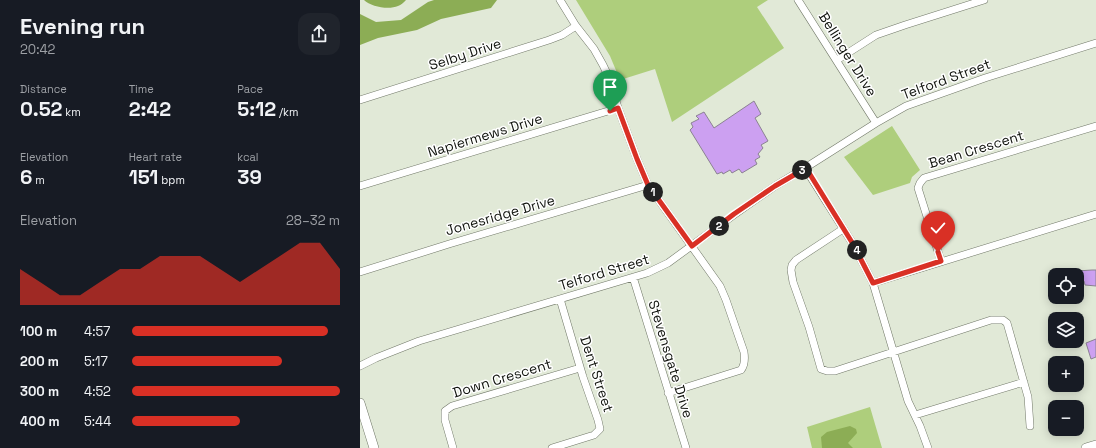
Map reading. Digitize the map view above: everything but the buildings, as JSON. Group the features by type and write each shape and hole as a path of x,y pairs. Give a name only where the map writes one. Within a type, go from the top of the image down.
{"street":[{"path":"560,0 576,26 594,49 603,65 611,82 618,108 648,185 720,286 744,352 745,360 741,370 668,393"},
{"path":"837,60 876,35 905,24 984,0"},
{"name":"Bellinger Drive","path":"801,1 876,123"},
{"name":"Selby Drive","path":"360,100 537,44 562,34 576,26"},
{"name":"Telford Street","path":"360,366 419,341 659,268 775,186 906,106 922,99 1096,43"},
{"name":"Napiermews Drive","path":"360,186 618,108"},
{"name":"Bean Crescent","path":"941,261 918,188 924,178 1096,126"},
{"path":"806,168 853,244 873,283 908,401 920,426 928,448"},
{"name":"Jonesridge Drive","path":"360,272 648,185"},
{"path":"873,283 1096,214"},
{"path":"843,229 796,260 792,265 791,270 793,282 809,327 821,369 835,371 991,320 1003,320 1007,323 1024,382 1030,406 1030,426"},
{"name":"Stevensgate Drive","path":"632,277 686,448"},
{"name":"Dent Street","path":"552,448 594,435 600,429 560,299"},
{"name":"Down Crescent","path":"453,448 445,420 445,411 452,406 580,368"},
{"path":"915,415 1024,382"},
{"path":"360,403 374,448"},
{"path":"1086,448 1096,445"}],"shaded area":[{"path":"364,0 406,0 399,6 385,8 375,6"},
{"path":"434,0 497,0 491,8 441,19 417,30 378,38 360,45 360,14 376,22 401,20 428,2"},
{"path":"576,0 768,0 757,7 784,48 672,122 655,69 620,80 610,56"},
{"path":"892,126 920,170 912,177 910,183 873,195 844,157"},
{"path":"870,407 882,448 812,448 807,427"},
{"path":"850,426 856,429 857,433 848,443 853,448 822,448 821,437 827,432"}],"route":[{"path":"610,111 618,108 648,185 692,246 734,214 775,186 806,168 864,262 873,283 941,261 938,252"}]}
